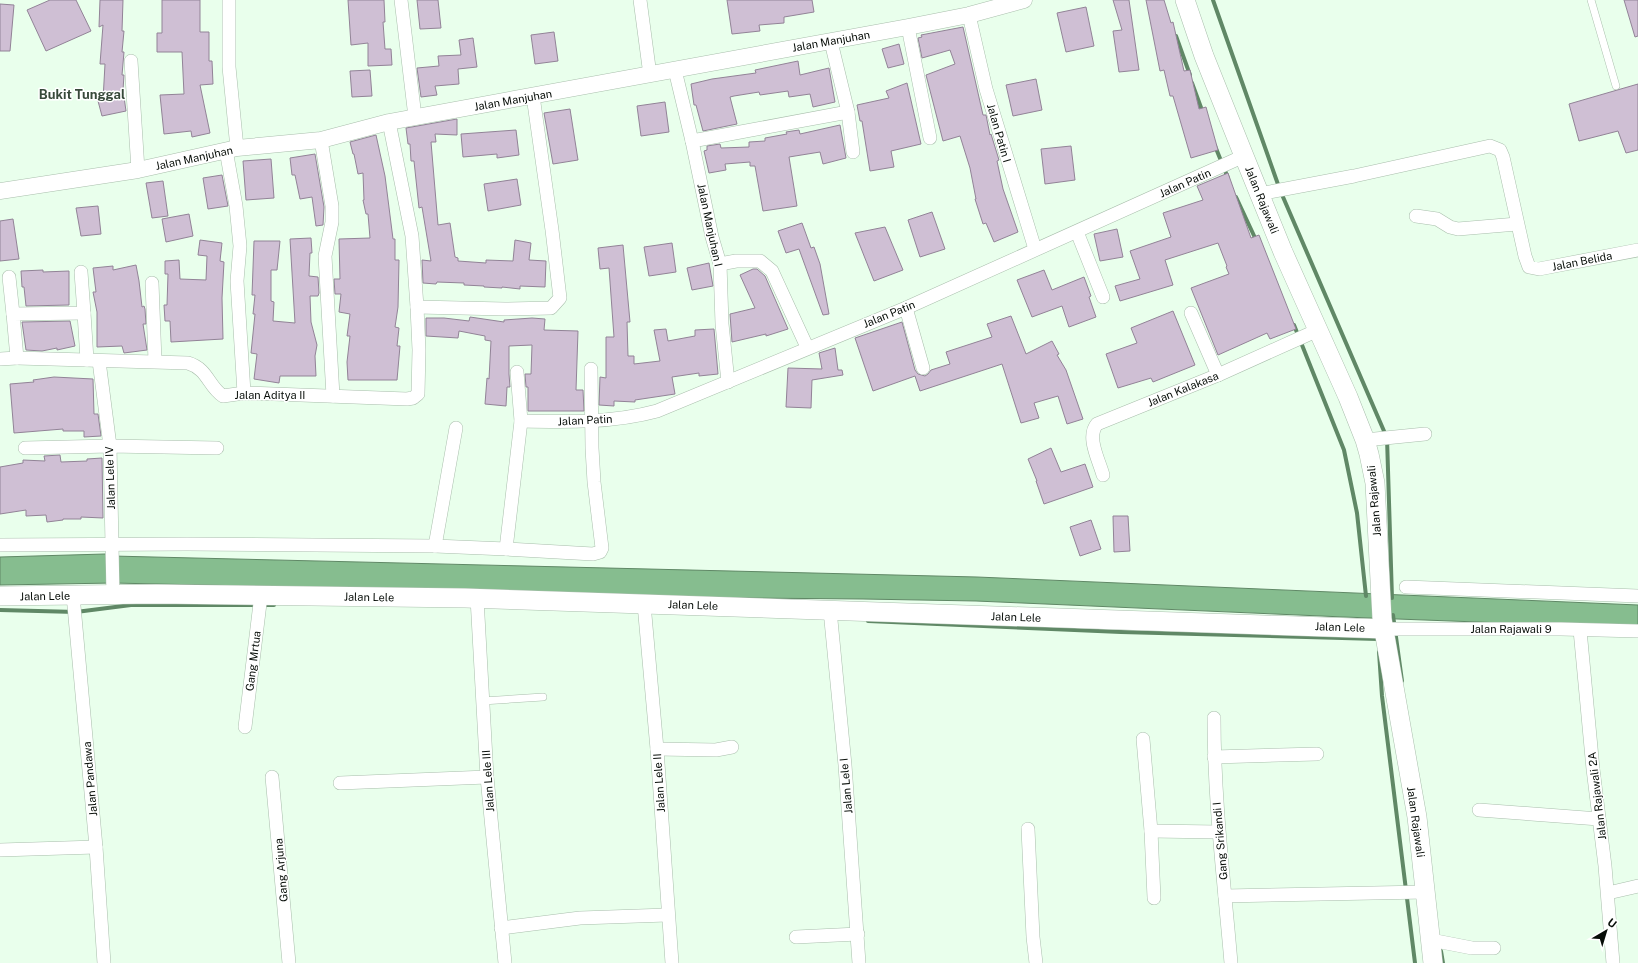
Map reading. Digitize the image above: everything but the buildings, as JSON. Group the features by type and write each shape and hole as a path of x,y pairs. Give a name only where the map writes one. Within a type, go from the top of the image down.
{"main road":[{"name":"Jalan Rajawali","path":"1185,0 1204,56 1259,194 1366,440 1375,483 1380,593 1384,624 1417,817 1413,893 1431,940 1433,963"},
{"name":"Jalan Lele","path":"0,596 74,595 113,589 156,594 477,598 1097,620 1384,624"}],"street":[{"path":"228,0 232,149 240,246 237,281 244,394"},
{"path":"402,0 415,117"},
{"path":"640,0 650,75"},
{"name":"Jalan Manjuhan","path":"0,191 138,170 232,149 321,140 389,122 831,42 969,15 1024,0"},
{"name":"Jalan Patin I","path":"969,15 986,89 1036,249"},
{"path":"908,27 930,138"},
{"path":"831,42 848,112 853,152"},
{"path":"131,61 138,170"},
{"name":"Jalan Manjuhan I","path":"675,70 692,141 712,237 720,264 722,324 728,382"},
{"path":"417,307 506,309 551,308 560,298 533,96"},
{"path":"692,141 848,112"},
{"name":"Jalan Aditya II","path":"0,359 17,358 188,363 197,365 217,391 223,396 244,394 413,398 418,394 419,350 412,236 389,122"},
{"path":"321,140 332,206 332,222 325,256 333,396"},
{"path":"1259,194 1354,176 1490,146 1498,148 1502,153 1518,224 1458,229 1447,226 1437,219 1416,216"},
{"name":"Jalan Patin","path":"521,421 591,421 644,414 657,410 728,382 807,347 906,308 1244,156"},
{"name":"Jalan Belida","path":"1518,224 1528,265 1533,269 1638,250"},
{"path":"1077,232 1103,297"},
{"path":"720,264 736,261 760,261 772,270 807,347"},
{"path":"13,314 84,312 80,272"},
{"path":"9,277 17,358"},
{"path":"152,283 155,361"},
{"path":"906,308 923,368"},
{"name":"Jalan Lele IV","path":"84,312 110,446 113,589"},
{"path":"1190,314 1218,374"},
{"name":"Jalan Kalakasa","path":"1104,475 1095,450 1092,434 1093,428 1096,424 1218,374 1318,330"},
{"path":"0,545 112,549 436,546 593,554 600,552 602,548 594,482 591,421 591,369"},
{"path":"506,549 521,421 517,372"},
{"path":"436,546 456,428"},
{"path":"1366,440 1425,434"},
{"path":"25,448 110,446 217,448"},
{"path":"1406,587 1638,596"},
{"name":"Jalan Pandawa","path":"74,595 96,847 104,963"},
{"name":"Gang Mrtua","path":"245,727 260,595"},
{"name":"Jalan Lele III","path":"477,598 486,777 505,963"},
{"name":"Jalan Lele II","path":"644,604 657,749 672,963"},
{"name":"Jalan Lele I","path":"830,610 845,765 859,963"},
{"name":"Jalan Rajawali 9","path":"1384,624 1638,631"},
{"name":"Jalan Rajawali 2A","path":"1580,630 1593,769 1608,894 1613,963"},
{"name":"Gang Srikandi I","path":"1214,718 1214,757 1218,832 1231,963"},
{"path":"1143,739 1151,831 1154,898"},
{"path":"657,749 716,750 732,747"},
{"path":"1214,757 1317,754"},
{"name":"Gang Arjuna","path":"272,777 289,963"},
{"path":"340,783 486,777"},
{"path":"1479,810 1599,819"},
{"path":"1028,830 1033,937 1036,963"},
{"path":"1151,831 1218,832"},
{"path":"0,850 96,847"},
{"path":"1608,894 1638,886"},
{"path":"1225,896 1413,893"},
{"path":"501,928 580,918 668,915"},
{"path":"796,937 858,934"},
{"path":"1431,940 1472,948 1494,948"}],"lane":[{"path":"1591,0 1616,86"},
{"path":"482,701 542,697"}],"shaded area":[{"path":"105,554 112,556 977,577 1638,605 1638,628 976,601 628,597 425,590 113,583 0,585 0,557"}],"waterway":[{"path":"1213,0 1280,190 1387,438 1392,598"},
{"path":"1176,36 1190,75"},
{"path":"1192,83 1203,113"},
{"path":"1215,146 1228,178"},
{"path":"1236,197 1256,240"},
{"path":"1294,325 1344,450 1357,513 1366,596"},
{"path":"0,610 76,612 131,605 274,605"},
{"path":"1393,615 1402,681"},
{"path":"868,621 1121,632 1378,639"},
{"path":"1379,652 1382,696 1415,963"},
{"path":"1441,951 1443,963"}],"district":[{"name":"Bukit Tunggal","path":"82,94"}]}
